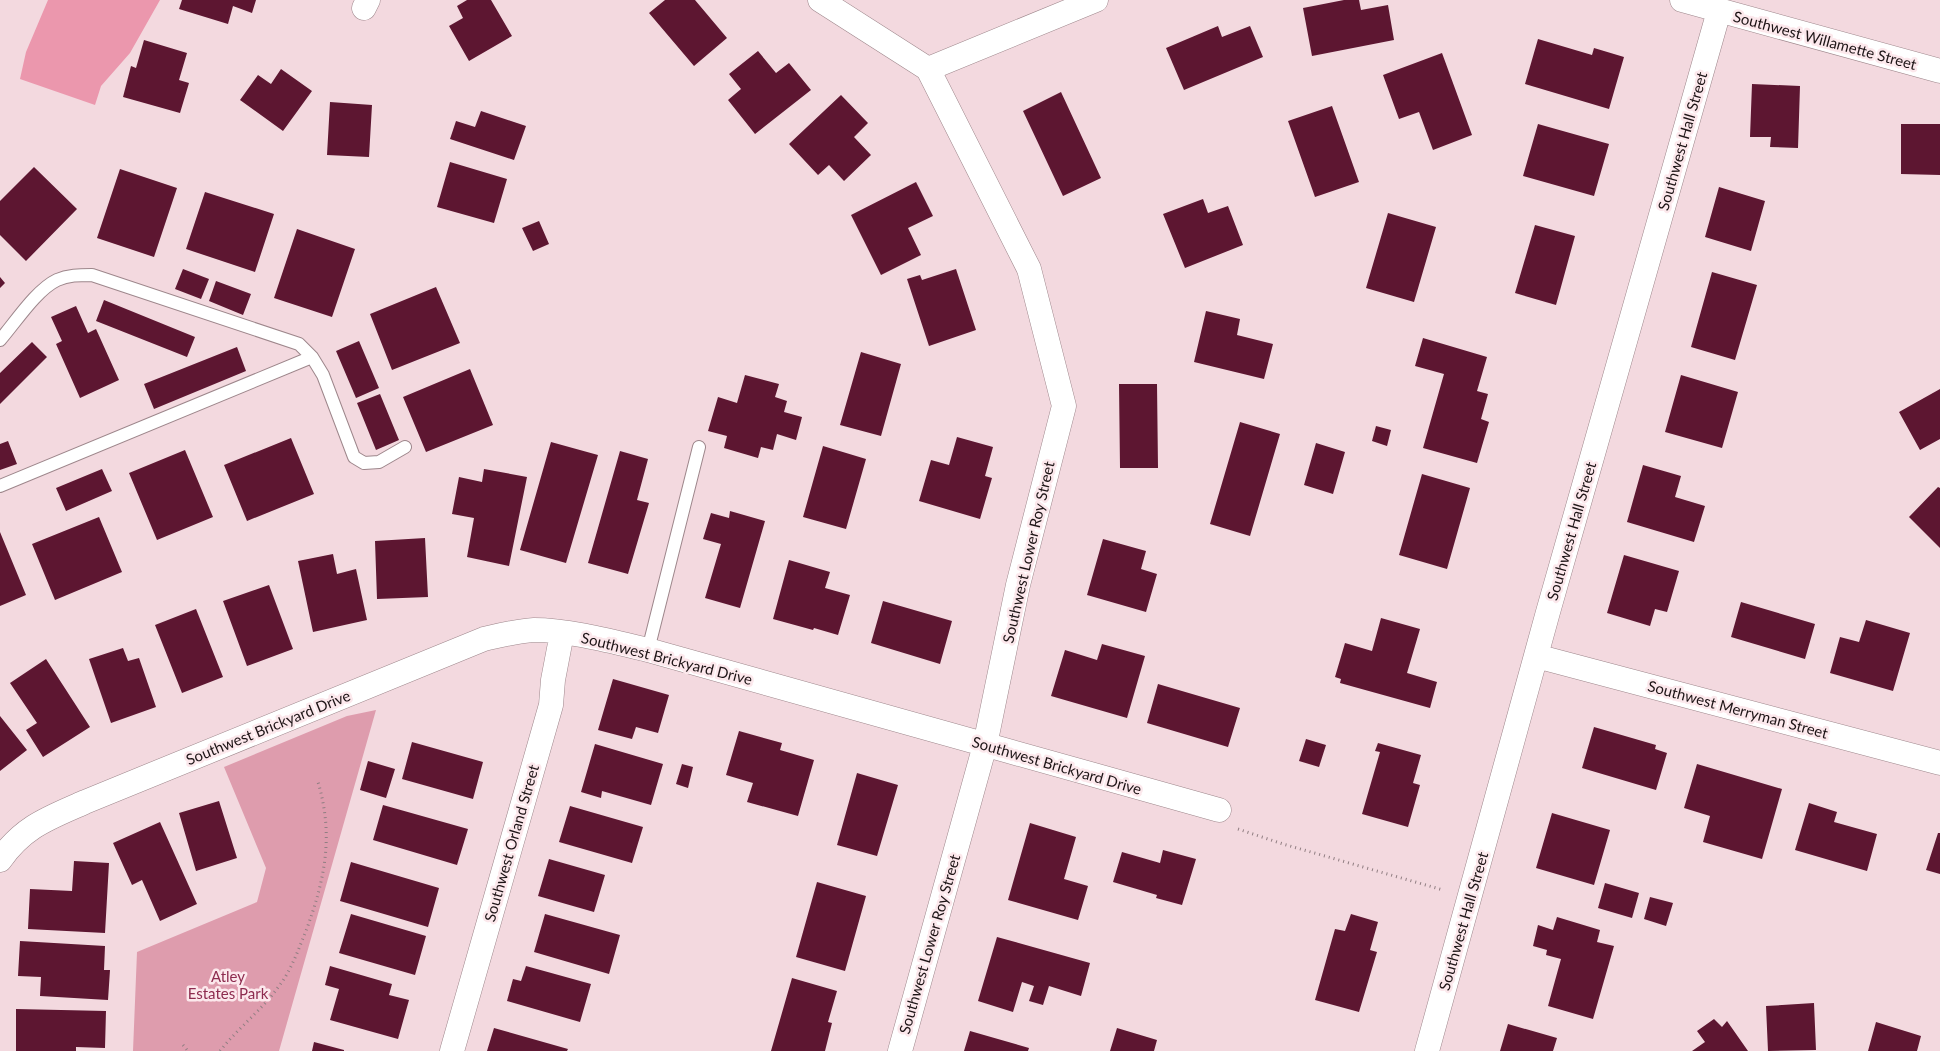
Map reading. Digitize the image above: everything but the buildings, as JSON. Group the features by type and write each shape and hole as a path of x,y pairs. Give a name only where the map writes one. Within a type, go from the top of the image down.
{"street":[{"path":"820,0 928,69 1096,0"},
{"name":"Southwest Willamette Street","path":"1682,0 1940,71"},
{"name":"Southwest Hall Street","path":"1427,1051 1536,656 1719,11"},
{"name":"Southwest Lower Roy Street","path":"900,1051 985,745 1018,585 1064,406 1029,269 928,69"},
{"name":"Southwest Brickyard Drive","path":"0,860 10,845 28,829 53,816 484,639 511,632 535,630 590,637 648,650 1219,810"},
{"name":"Southwest Orland Street","path":"452,1051 551,705 553,680 562,633"},
{"name":"Southwest Merryman Street","path":"1536,656 1940,763"}],"lane":[{"path":"0,340 39,295 55,281 73,275 92,275 299,344 312,357 323,375 354,457 364,463 379,462 405,447"},
{"path":"0,486 312,357"},
{"path":"648,650 699,447"}],"path":[{"path":"220,1051 284,980 296,956 315,907 324,873 328,838 323,797 318,782"},
{"path":"1219,810 1232,827 1283,844 1470,898"},
{"path":"183,1045 188,1051"}],"green space":[{"name":"Atley Estates Park","path":"376,710 279,1051 133,1051 137,952 257,902 266,868 224,767 347,716"}],"shaded area":[{"path":"48,0 160,0 130,53 101,86 95,105 20,79 26,52"}]}
